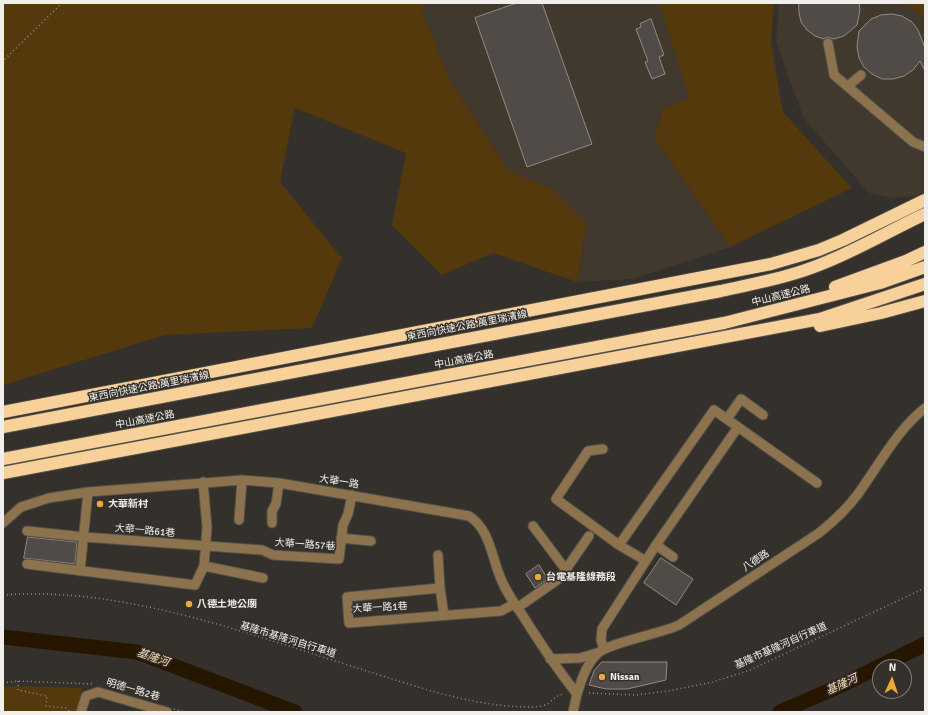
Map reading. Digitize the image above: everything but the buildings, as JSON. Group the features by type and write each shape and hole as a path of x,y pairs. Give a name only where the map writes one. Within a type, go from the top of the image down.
{"highway":[{"name":"東西向快速公路 萬里瑞濱線","path":"3,412 622,294 771,264 818,250 843,240 925,200"},
{"name":"東西向快速公路 萬里瑞濱線","path":"3,427 781,278 823,263 925,214"},
{"path":"724,323 765,307 851,282 925,252"},
{"name":"中山高速公路","path":"3,459 724,323 880,283 925,267"},
{"path":"3,473 820,319 925,284"},
{"path":"748,333 774,335 882,313 925,301"}],"street":[{"path":"828,43 834,75 913,142 925,147"},
{"path":"848,86 861,75"},
{"path":"727,419 741,399 763,415"},
{"name":"八德路","path":"550,659 580,658 679,625 819,533 840,516 902,433 925,408"},
{"path":"620,545 714,410 817,483"},
{"path":"573,712 577,694 587,669 601,651 602,629 656,545 738,427"},
{"path":"604,449 588,451 556,500 620,545 646,561"},
{"path":"239,520 242,480"},
{"name":"大華一路","path":"3,523 21,507 35,501 88,492 242,480 279,483 469,516 478,522 488,540 499,576 516,606 550,659 577,694"},
{"path":"27,564 195,585 204,566 206,547 207,528 203,482"},
{"path":"272,523 272,511 276,504 279,483"},
{"path":"80,571 88,492"},
{"name":"大華一路57巷","path":"206,547 262,550 273,555 339,559 343,525 348,514 352,495"},
{"path":"533,526 566,570"},
{"name":"大華一路61巷","path":"27,531 206,547"},
{"name":"大華一路1巷","path":"440,588 347,597 349,623 501,610 516,606 560,578 588,536"},
{"path":"341,538 371,541"},
{"path":"656,545 673,557"},
{"path":"438,555 440,588 444,615"},
{"path":"204,566 263,578"},
{"name":"明德一路2巷","path":"81,712 86,696 98,692 167,712"}],"path":[{"path":"3,67 4,60 62,3"},
{"name":"基隆市基隆河自行車道","path":"589,693 635,695 668,691 713,682 750,670 925,588"},
{"name":"基隆市基隆河自行車道","path":"3,594 50,593 128,602 206,622 416,687 463,699 497,705 542,706 558,695 564,694"},
{"path":"18,681 18,690 47,696 46,706 66,708 70,712"}],"shaded area":[{"path":"3,3 429,3 421,8 451,82 508,170 553,190 586,223 577,282 493,253 442,275 392,225 406,153 295,108 280,182 342,258 312,328 165,335 3,385"},
{"path":"429,3 659,3 689,98 663,109 654,137 730,247 633,279 577,282 586,223 553,190 508,170 451,82 421,8"},
{"path":"659,3 774,3 771,41 783,112 852,188 730,247 654,137 663,109 689,98"},
{"path":"779,3 925,3 925,192 917,196 891,198 869,193 804,119 776,42"},
{"path":"904,3 925,3 925,17"},
{"path":"3,687 82,688 77,712 3,712"}],"waterway":[{"name":"基隆河","path":"3,637 137,652 295,712"},
{"name":"基隆河","path":"780,712 844,684 925,644"}],"place":[{"name":"大華新村","path":"100,504"},
{"name":"台電基隆線務段","path":"538,577"},
{"name":"八德土地公廟","path":"189,604"},
{"name":"Nissan","path":"602,677"}]}
